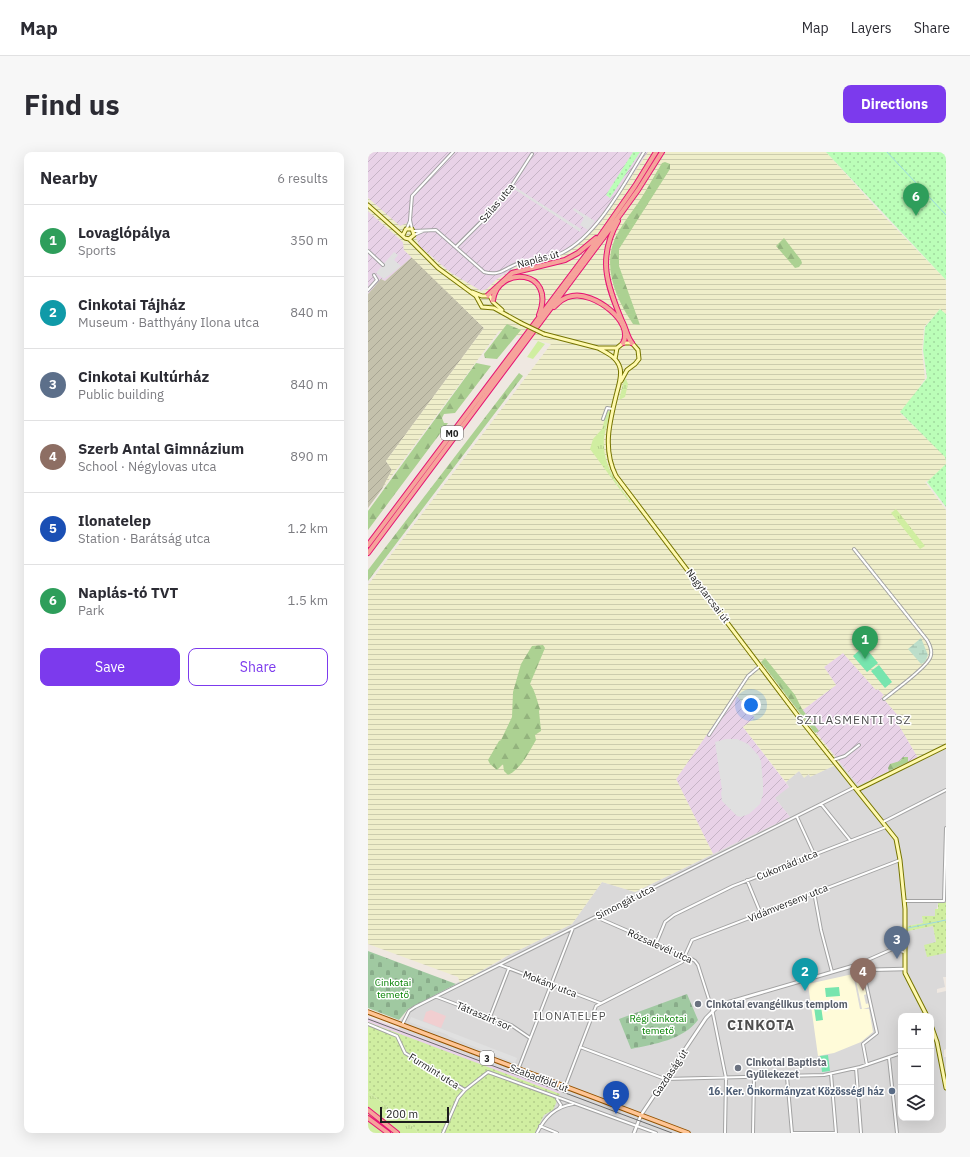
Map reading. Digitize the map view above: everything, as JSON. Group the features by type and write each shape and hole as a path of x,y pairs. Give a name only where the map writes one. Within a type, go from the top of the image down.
{"highway":[{"name":"M0","path":"368,545 605,228 656,152"},
{"name":"M0","path":"368,553 623,211 662,152"},
{"path":"623,211 609,242 606,270 610,293 632,343"},
{"path":"488,295 505,278 515,272 556,263 572,257 587,246 605,228"},
{"path":"493,301 495,293 510,279 520,276 532,279 540,286 543,296 542,308 537,320"},
{"path":"546,315 561,301 570,296 579,295 593,298 606,306 617,317 625,335 623,343"},
{"path":"368,1110 397,1133"},
{"path":"368,1118 388,1133"}],"main road":[{"path":"368,205 403,234 405,238 412,234"},
{"path":"392,225 406,229 412,234 420,251 445,274 471,291 482,296 488,295 504,312 521,323 544,334 598,348 609,353 619,364 629,367"},
{"path":"403,234 406,229"},
{"path":"471,291 484,308 504,312"},
{"path":"480,302 482,296"},
{"path":"489,308 493,301"},
{"path":"598,348 617,348 623,343 632,343"},
{"name":"Nagytarcsai út","path":"619,384 629,367 635,364 640,356 637,347 632,343"},
{"path":"615,359 617,348"},
{"name":"Nagytarcsai út","path":"619,364 621,371 608,431 607,449 616,476 760,666 897,841 904,900 904,969"},
{"name":"Simongát utca","path":"856,789 946,746"},
{"path":"904,969 906,978 925,1013"},
{"name":"Szabadföld út","path":"368,1012 564,1088 688,1133"},
{"path":"934,1040 946,1088"}],"street":[{"path":"412,234 410,220 412,196 453,152"},
{"name":"Naplás út","path":"412,234 424,230 436,230 484,272 496,274 516,264 563,252 572,247 601,217 644,152"},
{"name":"Szilas utca","path":"456,247 491,212 512,185 532,154"},
{"path":"406,229 410,220"},
{"path":"368,251 382,265"},
{"path":"368,290 377,280 374,275"},
{"path":"604,419 607,408 613,409"},
{"path":"854,549 927,640 931,650 930,659 924,666 884,699"},
{"path":"709,735 748,676 760,666"},
{"path":"833,760 845,756 859,745"},
{"name":"Simongát utca","path":"402,1025 409,1011 436,996 821,804 856,789"},
{"path":"883,822 946,790"},
{"path":"821,804 850,840"},
{"path":"797,816 814,854"},
{"name":"Cukornád utca","path":"656,944 664,922 689,908 747,880 886,826"},
{"path":"904,900 944,901 946,828"},
{"name":"Vidámverseny utca","path":"685,957 692,940 900,860"},
{"path":"747,880 761,914"},
{"path":"814,892 821,930 832,973"},
{"name":"Rózsalevél utca","path":"596,917 695,961 698,965 712,1011 726,1078 725,1133"},
{"path":"518,1070 573,927"},
{"path":"712,1011 730,1001 853,966 904,944"},
{"path":"893,949 904,952"},
{"path":"564,1088 596,1006 682,962 685,957"},
{"name":"Mokány utca","path":"500,964 600,1003"},
{"path":"853,966 863,970 904,969"},
{"path":"490,1017 509,968"},
{"path":"863,970 877,1033 863,1044 867,1065"},
{"name":"Tátraszirt sor","path":"436,996 511,1025 530,1038"},
{"name":"Gazdaság út","path":"634,1133 641,1115 712,1011"},
{"name":"Furmint utca","path":"368,1024 398,1036 405,1053 464,1090"},
{"path":"580,1047 665,1079 754,1078 831,1074 898,1055"},
{"path":"889,1058 897,1133"},
{"path":"856,1068 861,1133"},
{"path":"443,1133 458,1098 464,1090 485,1073 492,1072 555,1097 656,1133"},
{"path":"787,1077 792,1133 836,1133 831,1074"},
{"path":"753,1133 754,1078"},
{"path":"555,1097 560,1102 558,1109"},
{"path":"537,1133 546,1117 558,1109 574,1104"},
{"path":"540,1126 557,1133"}],"shaded area":[{"path":"368,152 648,152 602,221 576,247 562,255 517,266 496,280 487,289 481,291 451,273 419,246 416,238 400,227 368,198"},
{"path":"515,187 581,229 580,232 514,189"},
{"path":"574,208 595,221 588,230 580,225 584,218 573,210"},
{"path":"368,211 403,242 404,250 412,257 385,281 381,279 368,294"},
{"path":"394,252 398,255 394,260 401,266 384,279 376,273"},
{"path":"412,257 484,328 386,461 392,470 382,489 368,508 368,294 381,279 385,281"},
{"path":"843,653 876,690 878,689 884,695 882,697 901,719 897,722 918,758 858,785 800,712 836,685 824,667"},
{"path":"735,693 755,718 743,727 789,787 775,798 790,817 713,854 676,779"},
{"path":"726,739 737,739 748,744 758,755 761,761 763,794 760,804 749,814 741,817 737,816 722,801 722,790 715,742"},
{"path":"946,748 946,902 938,903 935,916 922,917 923,923 908,926 908,931 933,926 936,942 927,956 946,953 946,977 943,977 945,987 937,989 937,993 946,991 946,1049 944,1050 944,1057 946,1057 946,1133 535,1133 544,1115 553,1110 560,1091 399,1029 401,1020 409,1010 423,1000 572,924 602,882 635,892 790,817 774,797 789,787 786,782 799,771 811,776 840,763 858,785 918,758 920,761"},
{"path":"853,974 860,1009 862,1009 855,976 863,974 864,978 861,979 862,988 866,987 867,994 864,995 865,1000 866,1004 869,1003 870,1007 863,1009 869,1009 873,1032 861,1042 834,1053 818,1056 808,984"},
{"path":"431,1010 446,1016 441,1028 423,1021 426,1012"},
{"path":"368,1017 561,1091 560,1094 377,1026 368,1022"},
{"path":"411,1017 517,1058 515,1063 438,1031 437,1032 409,1022"}],"green space":[{"path":"633,152 640,152 610,198 606,195"},
{"path":"648,152 826,152 878,210 946,280 946,314 940,309 924,327 922,351 925,379 901,414 946,457 946,474 925,482 946,510 946,748 920,761 897,722 901,719 882,697 884,695 878,689 876,690 843,653 824,667 836,685 800,712 840,763 810,777 809,774 804,778 799,771 786,782 743,727 755,718 735,694 676,779 713,854 635,892 602,882 572,924 507,956 460,983 458,977 368,944 368,585 551,344 499,331 382,489 392,470 386,461 484,328 404,250 403,242 368,211 368,198 400,226 407,223 419,246 451,273 481,291 487,289 496,280 517,266 562,255 576,247 602,221"},
{"path":"826,152 946,152 946,280"},
{"path":"665,162 670,164 670,169 619,249 619,266 640,325 633,324 622,306 614,287 610,267 610,257 614,240 621,227 642,197 662,163"},
{"path":"784,238 801,260 802,263 799,267 795,268 776,246"},
{"path":"940,309 946,314 946,462 945,457 900,412 927,378 923,350 925,327"},
{"path":"507,324 521,330 497,359 485,358 484,354"},
{"path":"538,341 545,344 533,359 527,357"},
{"path":"476,363 491,366 455,413 444,414 442,418 444,423 448,423 368,530 368,511"},
{"path":"519,373 523,376 368,581 368,570"},
{"path":"626,379 628,384 625,397 619,400 624,380"},
{"path":"609,410 604,438 605,456 615,480 631,502 630,503 590,449 593,439 602,429 607,411"},
{"path":"946,464 946,507 927,482"},
{"path":"896,509 925,546 920,549 891,513"},
{"path":"921,638 928,655 925,662 921,664 908,649"},
{"path":"543,645 545,648 530,684 535,692 540,709 541,731 535,735 536,740 521,764 517,769 508,775 504,771 503,764 497,770 488,760 501,740 512,717 513,692 521,664 532,646"},
{"path":"864,646 878,663 867,672 853,656"},
{"path":"765,658 795,695 802,709 819,731 815,733 761,662"},
{"path":"879,665 892,682 885,688 871,671"},
{"path":"903,757 908,757 908,762 889,771 888,768 890,764 900,761"},
{"path":"946,902 946,953 927,957 924,945 936,942 933,926 908,931 908,926 923,923 922,916 935,916 935,909 938,909 938,903"},
{"name":"Cinkotai temető","path":"368,951 456,984 408,1009 399,1020 368,1008"},
{"path":"839,987 840,996 826,997 825,988"},
{"name":"Régi cinkotai temető","path":"687,994 698,1020 692,1027 668,1040 631,1049 619,1019"},
{"path":"821,1006 823,1020 816,1021 814,1007"},
{"path":"368,1022 560,1094 553,1110 544,1115 535,1133 418,1133 412,1125 368,1092"},
{"path":"828,1055 830,1071 822,1072 820,1056"},
{"path":"368,1092 412,1125 418,1133 368,1133"}],"waterway":[{"path":"887,152 946,215"},
{"path":"908,928 946,920"}],"tram line":[{"path":"368,1019 672,1133"}],"place":[{"name":"Naplás-tó TVT","path":"916,216"},
{"name":"Lovaglópálya","path":"865,659"},
{"name":"Cinkotai Kultúrház","path":"897,959"},
{"name":"Cinkotai Tájház","path":"805,991"},
{"name":"Szerb Antal Gimnázium","path":"863,991"},
{"name":"Cinkotai evangélikus templom","path":"698,1004"},
{"name":"Cinkotai Baptista Gyülekezet","path":"738,1068"},
{"name":"16. Ker. Önkormányzat Közösségi ház","path":"892,1091"},
{"name":"Ilonatelep","path":"616,1114"}],"district":[{"name":"SZILASMENTI TSZ","path":"854,719"},
{"name":"ILONATELEP","path":"570,1016"},
{"name":"CINKOTA","path":"761,1025"}]}
